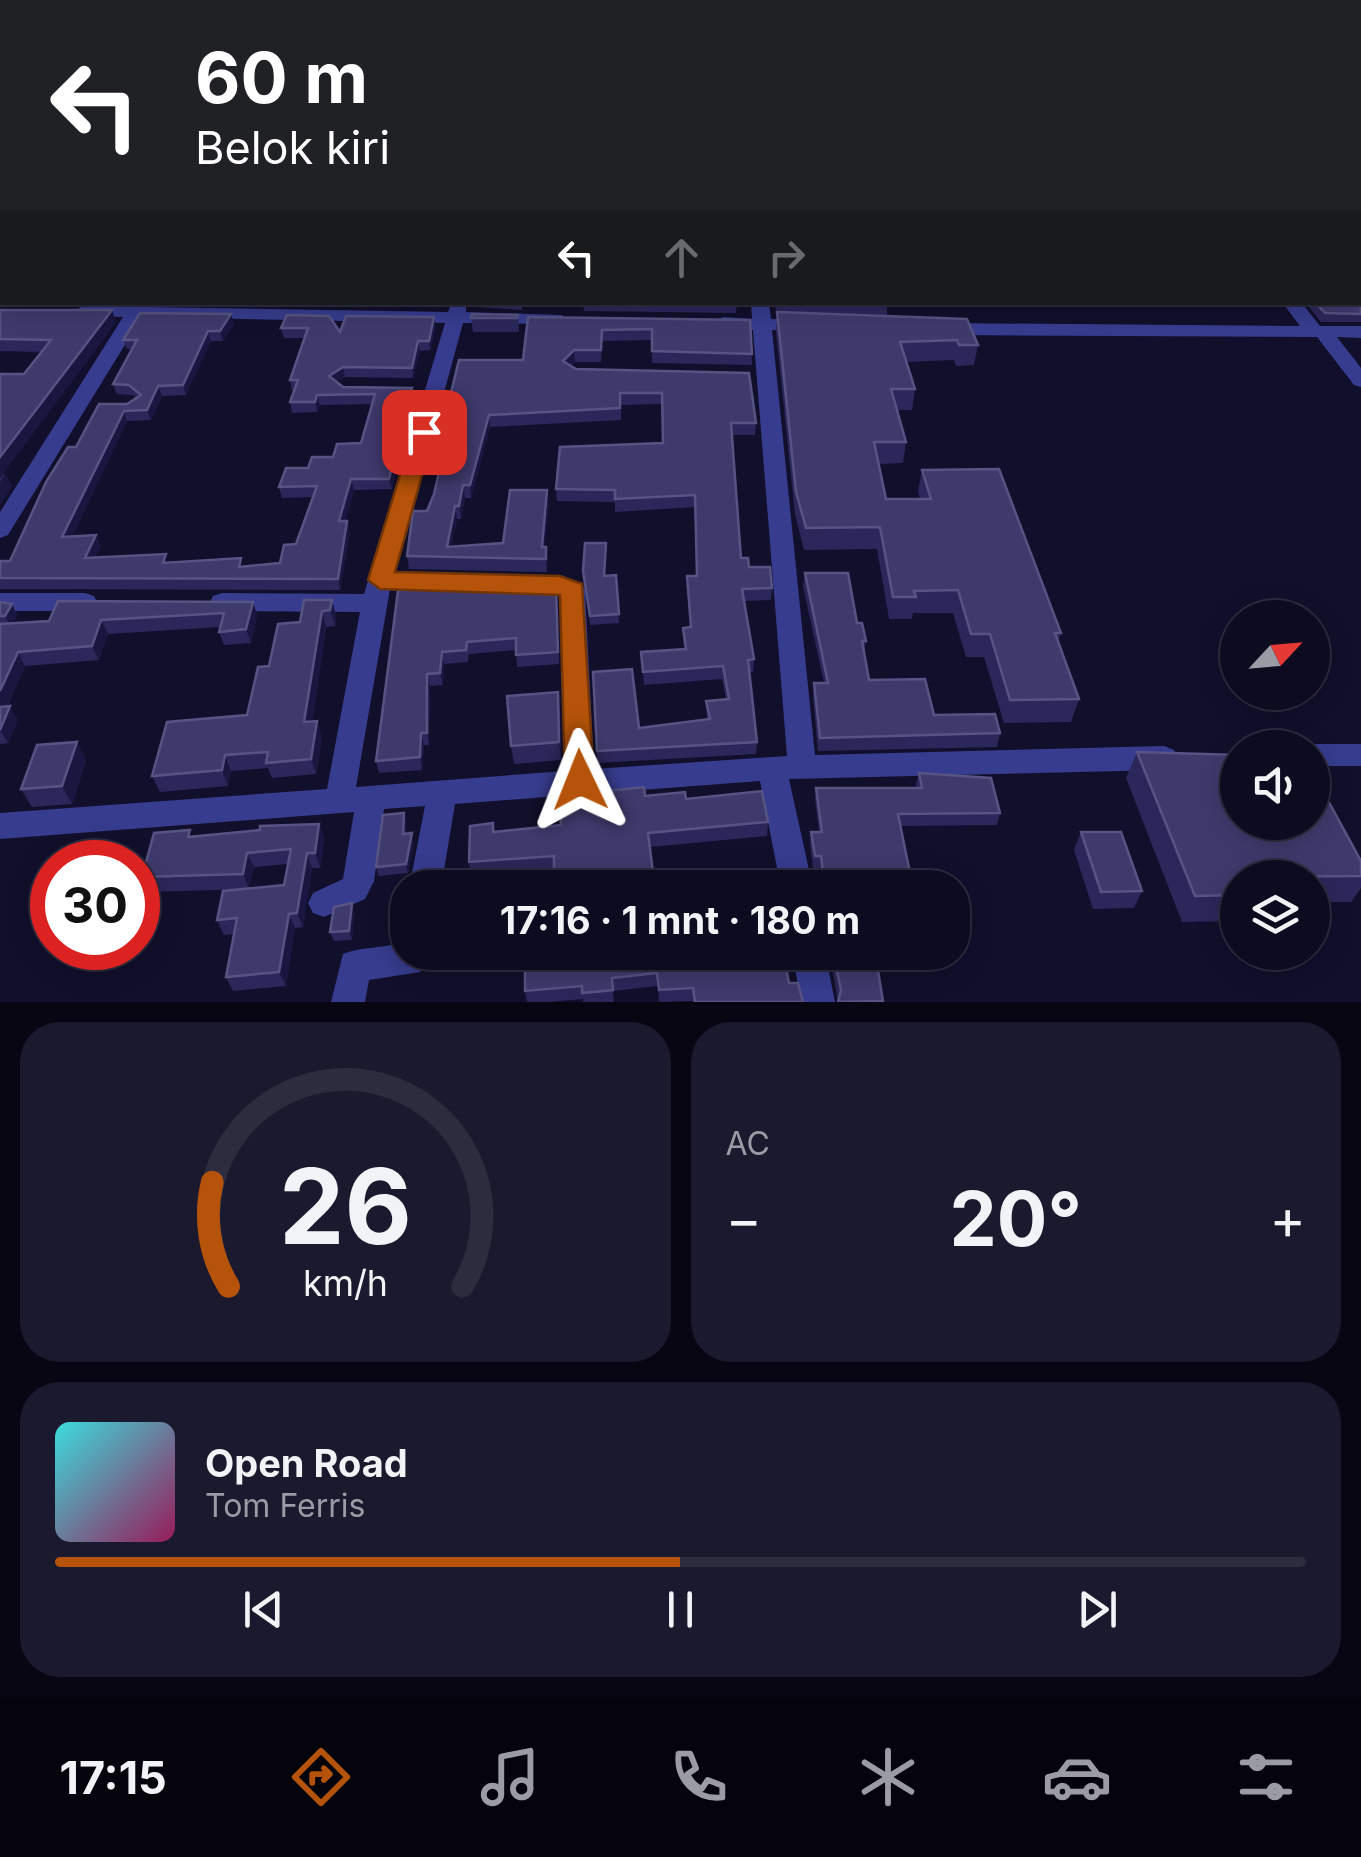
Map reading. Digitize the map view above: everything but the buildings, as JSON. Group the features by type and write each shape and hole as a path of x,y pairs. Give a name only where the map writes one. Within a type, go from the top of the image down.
{"street":[{"path":"1295,305 1361,381"},
{"path":"0,530 88,404 139,306"},
{"path":"58,311 139,306 458,309 568,319"},
{"path":"340,802 377,592 428,388 458,309"},
{"path":"710,323 761,314 832,327"},
{"path":"761,314 756,375 796,870"},
{"path":"923,328 1361,332"},
{"path":"197,602 560,585 573,590 580,780"},
{"path":"0,602 118,602"},
{"path":"1330,756 1361,755"},
{"path":"0,826 372,800 580,780 787,768 1194,756"},
{"path":"428,870 442,793"},
{"path":"324,904 354,889 358,881 372,800"},
{"path":"348,1002 355,965 390,962"},
{"path":"812,970 818,1002"}],"route":[{"path":"424,432 380,580 560,585 573,590 580,780"}]}
